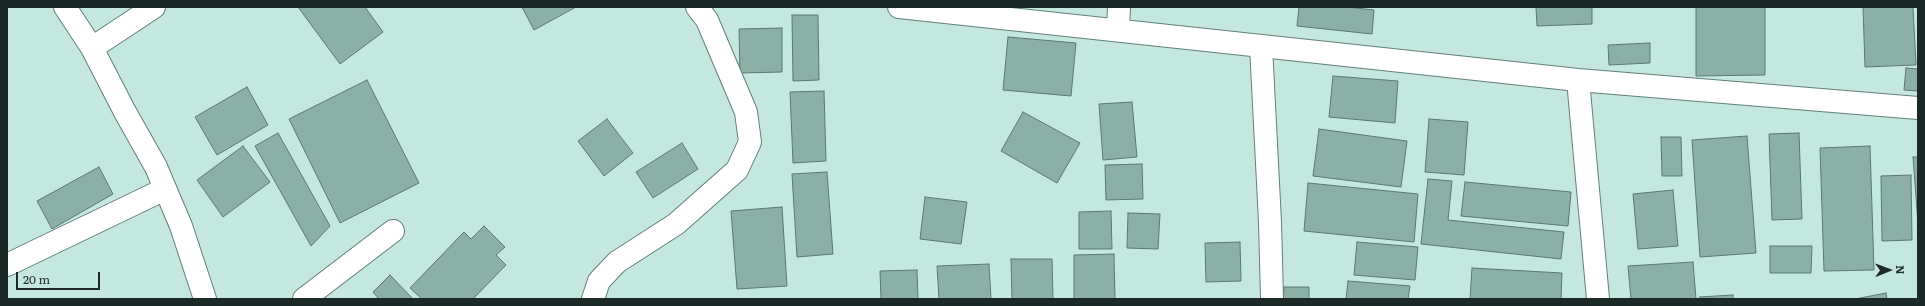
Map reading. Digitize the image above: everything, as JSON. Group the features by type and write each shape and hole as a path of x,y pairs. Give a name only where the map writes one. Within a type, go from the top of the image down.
{"street":[{"path":"65,7 92,48 125,112 156,167 180,226 205,299"},
{"path":"92,48 154,7"},
{"path":"593,299 599,281 617,262 676,224 737,170 750,142 746,112 707,20 697,7"},
{"path":"899,7 1578,80 1918,108"},
{"path":"1118,7 1118,30"},
{"path":"1261,46 1272,299"},
{"path":"1578,80 1598,299"},
{"path":"7,265 165,189"},
{"path":"304,299 393,231"}],"building":[{"path":"298,7 365,7 383,32 340,64"},
{"path":"522,7 576,7 534,30"},
{"path":"1299,7 1347,7 1374,10 1372,34 1297,26"},
{"path":"1536,7 1592,7 1592,24 1537,26"},
{"path":"1696,7 1765,7 1765,75 1696,76"},
{"path":"1863,7 1913,7 1916,65 1865,67"},
{"path":"792,15 818,15 819,80 793,81"},
{"path":"782,28 782,72 740,73 739,29"},
{"path":"1008,37 1076,43 1071,96 1003,90"},
{"path":"1650,43 1650,63 1609,65 1608,45"},
{"path":"1906,68 1918,69 1918,91 1904,90"},
{"path":"1333,76 1398,81 1395,123 1329,117"},
{"path":"367,80 419,183 340,223 289,119"},
{"path":"247,87 268,125 217,155 195,117"},
{"path":"824,91 826,161 793,163 790,92"},
{"path":"1132,102 1137,157 1103,160 1099,104"},
{"path":"1023,112 1080,143 1057,183 1001,151"},
{"path":"607,119 633,153 604,176 578,141"},
{"path":"1429,119 1468,122 1464,175 1425,172"},
{"path":"1319,129 1407,141 1401,187 1313,176"},
{"path":"278,133 330,226 311,246 255,146"},
{"path":"1799,133 1802,219 1772,220 1769,134"},
{"path":"1747,136 1756,253 1700,257 1692,140"},
{"path":"1661,137 1681,137 1682,176 1662,176"},
{"path":"682,143 698,169 653,198 636,172"},
{"path":"243,146 270,182 223,217 197,180"},
{"path":"1870,146 1874,270 1824,271 1820,148"},
{"path":"1913,157 1918,157 1918,224"},
{"path":"1142,164 1143,199 1106,200 1105,165"},
{"path":"99,167 113,194 52,229 37,201"},
{"path":"827,172 833,254 797,257 792,174"},
{"path":"1911,175 1912,240 1882,241 1881,176"},
{"path":"1428,179 1452,181 1448,220 1564,232 1561,259 1421,244"},
{"path":"1465,182 1571,192 1568,226 1461,216"},
{"path":"1308,183 1418,194 1414,242 1304,231"},
{"path":"1673,190 1678,246 1638,249 1633,194"},
{"path":"925,197 967,202 961,244 920,239"},
{"path":"782,207 787,286 737,289 731,211"},
{"path":"1111,211 1112,249 1079,249 1079,212"},
{"path":"1128,213 1160,214 1158,249 1127,248"},
{"path":"484,226 505,247 496,255 506,265 473,299 422,299 410,288 464,232 471,239"},
{"path":"1240,242 1241,281 1206,282 1205,243"},
{"path":"1357,242 1418,247 1415,280 1354,275"},
{"path":"1770,246 1812,246 1811,273 1770,273"},
{"path":"1114,254 1115,299 1074,299 1074,255"},
{"path":"1011,259 1052,259 1053,299 1012,299"},
{"path":"1693,262 1696,299 1631,299 1628,266"},
{"path":"989,264 991,299 939,299 937,266"},
{"path":"1472,268 1562,273 1561,299 1470,299"},
{"path":"917,270 918,299 881,299 880,271"},
{"path":"390,275 413,299 379,299 373,292"},
{"path":"1348,281 1410,286 1408,299 1346,299"},
{"path":"1284,287 1309,287 1309,299 1283,299"},
{"path":"1886,293 1887,299 1855,299"},
{"path":"1733,295 1733,299 1700,299 1699,297"}]}
